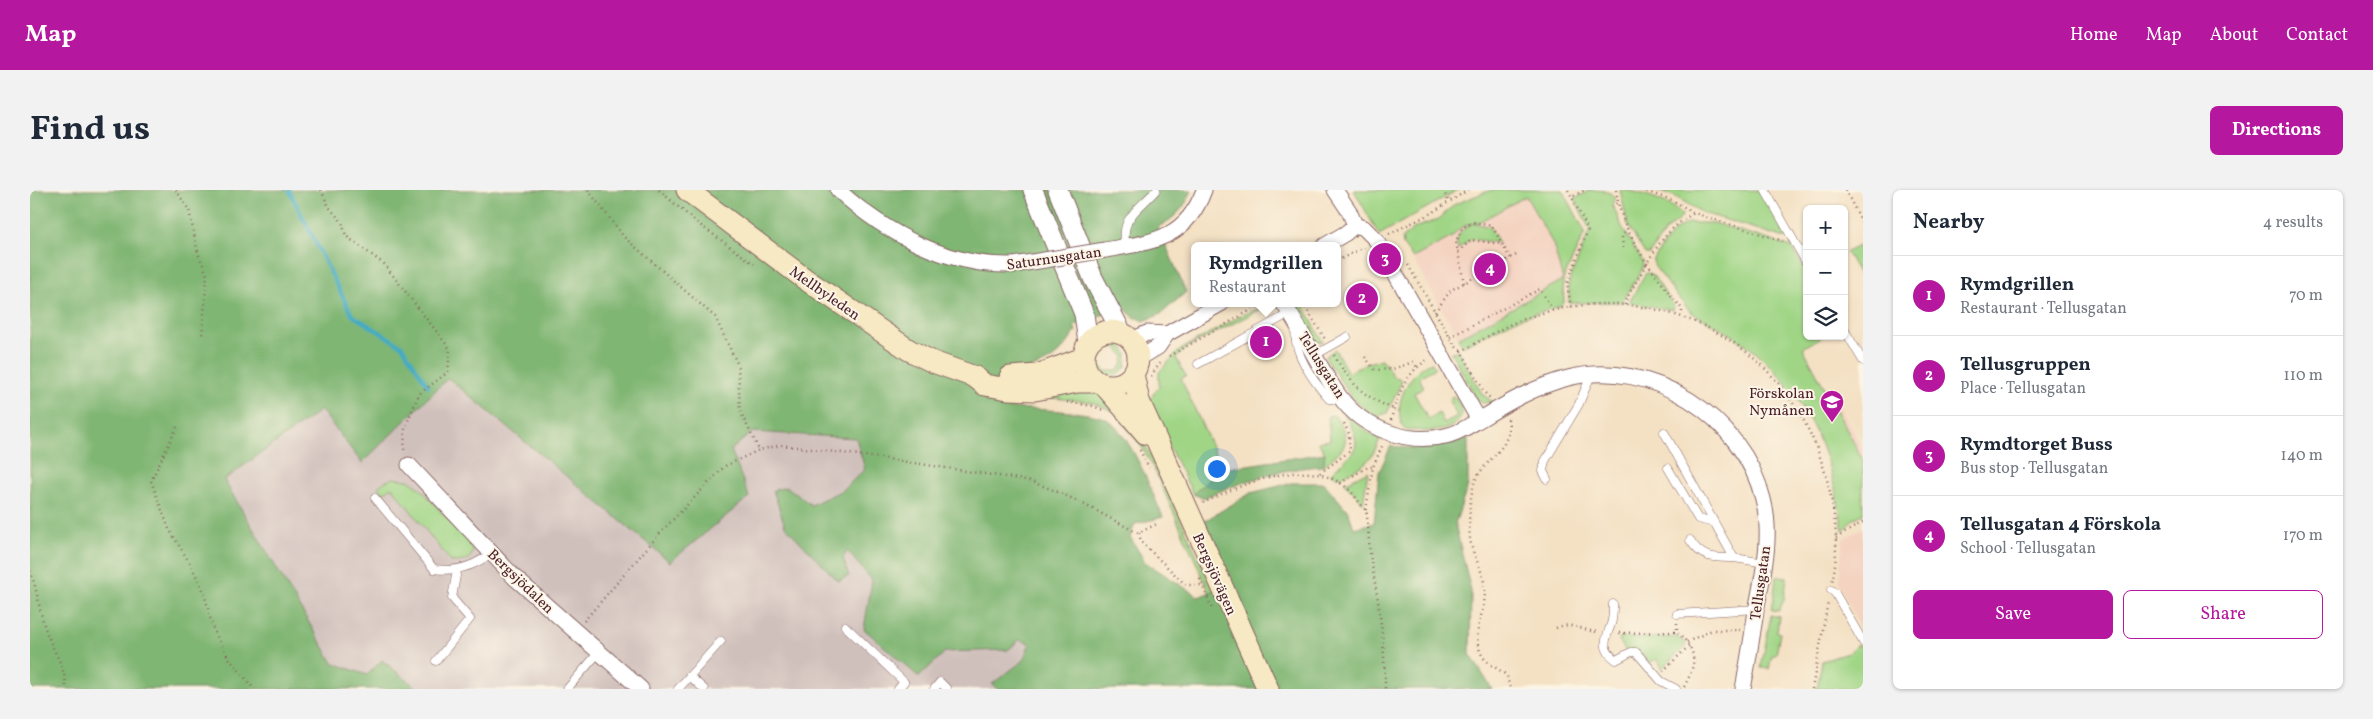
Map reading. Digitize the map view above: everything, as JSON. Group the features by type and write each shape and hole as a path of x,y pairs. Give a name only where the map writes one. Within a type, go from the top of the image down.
{"main road":[{"name":"Mellbyleden","path":"687,190 798,274 909,350 948,368 975,377 985,385 1015,390 1035,390 1078,382 1100,383"},
{"path":"1086,350 1101,332 1110,331 1131,352 1120,384 1100,383"},
{"name":"Mellbyleden","path":"975,377 1036,375 1086,350"},
{"name":"Bergsjövägen","path":"1086,350 1087,372 1132,405"},
{"name":"Bergsjövägen","path":"1131,352 1132,405 1158,466 1268,689"}],"street":[{"name":"Saturnusgatan","path":"838,190 857,207 911,240 948,256 978,263 1014,265 1147,244 1170,234 1192,215 1204,190"},
{"name":"Bergsjövägen","path":"1033,190 1084,314 1086,350"},
{"name":"Bergsjövägen","path":"1058,190 1093,278 1131,352"},
{"path":"1334,190 1349,212 1355,225 1364,228 1376,240 1480,420"},
{"path":"1331,242 1355,225"},
{"path":"1131,352 1158,347 1167,334 1215,307"},
{"name":"Tellusgatan","path":"1290,314 1341,399 1370,423 1395,436 1410,439 1445,436 1549,384 1569,378 1591,375 1628,377 1661,385 1688,399 1708,413 1733,438 1750,464 1764,499 1767,537 1766,563 1743,689"},
{"name":"Bergsjödalen","path":"409,465 536,598 641,689"}],"lane":[{"path":"1126,247 1126,223 1156,190"},
{"path":"1765,190 1803,258"},
{"path":"1198,364 1290,314 1297,349 1322,391 1329,399 1341,399"},
{"path":"1848,336 1863,361"},
{"path":"1315,355 1347,337"},
{"path":"1546,479 1543,471 1545,461 1579,404 1591,375"},
{"path":"1664,432 1734,558"},
{"path":"1668,468 1698,519 1714,523"},
{"path":"375,498 434,569 457,570 480,562 491,553"},
{"path":"1690,540 1703,556 1766,563"},
{"path":"436,661 470,619 452,598 457,570"},
{"path":"1831,590 1835,593 1863,642"},
{"path":"1613,604 1613,618 1606,632 1606,645 1613,658 1616,660 1631,652 1636,652 1658,677 1676,689"},
{"path":"1677,614 1757,609"},
{"path":"845,626 904,682 898,689"},
{"path":"678,689 721,641"},
{"path":"567,689 599,652"},
{"path":"690,676 704,689"},
{"path":"934,689 940,682 947,689"}],"path":[{"path":"176,190 189,210 198,253 207,275 202,337"},
{"path":"321,190 329,207 342,222 346,236 384,264 450,349 448,372 419,394 405,428 404,451 409,465"},
{"path":"588,190 624,237 715,317 738,365 740,411 759,450"},
{"path":"659,190 696,222 757,266"},
{"path":"1443,190 1449,202"},
{"path":"1394,242 1390,234 1468,190"},
{"path":"1568,190 1588,230 1567,284 1570,307"},
{"path":"1572,197 1585,190"},
{"path":"1616,190 1617,202 1626,231 1682,309 1682,316"},
{"path":"1644,190 1672,200 1694,213 1795,245"},
{"path":"1845,190 1863,224"},
{"path":"1612,207 1617,202"},
{"path":"1625,305 1647,262 1672,227 1694,213"},
{"path":"1464,283 1455,246 1457,236 1462,228 1473,222 1492,226 1510,258"},
{"path":"1623,248 1622,237 1626,231"},
{"path":"1458,252 1471,240 1502,244"},
{"path":"1435,312 1446,294 1518,254"},
{"path":"1403,257 1455,346 1461,351 1484,393 1492,398 1498,397 1508,422 1508,435 1504,445 1475,481 1468,530 1485,588 1484,606 1478,629 1478,646 1484,660 1509,679 1510,689"},
{"path":"1450,337 1540,289 1553,310"},
{"path":"1059,401 1093,406 1115,417 1148,394 1152,373 1162,360 1257,307"},
{"path":"1305,307 1347,377 1356,388 1376,402 1394,409"},
{"path":"1391,422 1402,386 1417,366 1455,346"},
{"path":"1365,357 1375,370 1393,369 1413,362 1417,366"},
{"path":"177,427 151,481 169,529 191,565 204,592 213,629 228,657 254,689"},
{"path":"1384,442 1373,468 1366,510 1367,543 1385,655 1386,689"},
{"path":"575,631 661,532 724,466 759,450 781,445 1025,480 1048,487 1138,533 1141,542 1186,585 1200,585"},
{"path":"1137,446 1158,466"},
{"path":"1340,483 1368,468 1373,468"},
{"path":"1201,503 1253,481 1286,474 1320,473 1340,483 1353,494 1366,510"},
{"path":"1836,538 1841,537 1863,522"},
{"path":"1138,533 1159,523"},
{"path":"30,571 37,589 46,631 66,676 66,689"},
{"path":"1199,574 1200,585 1213,611"},
{"path":"1677,614 1677,632 1687,642 1694,664 1684,689"},
{"path":"1687,642 1712,630 1753,631"},
{"path":"1658,677 1675,657 1689,646"}],"shaded area":[{"path":"1526,196 1553,244 1563,281 1458,338 1413,258 1452,238 1458,230 1466,225 1481,220"},
{"path":"447,378 670,562 731,450 752,432 856,438 865,469 843,490 811,505 787,487 843,558 846,551 872,580 865,629 919,677 945,652 1008,650 1019,640 1030,643 1023,661 993,684 997,689 418,689 382,660 367,675 333,663 224,480 321,410 362,463"},
{"name":"Förskolan Nymånen","path":"1835,397 1863,449 1863,455 1834,470 1809,412"},
{"path":"1863,528 1863,634 1839,583 1843,539"}],"green space":[{"path":"30,190 1192,190 1179,212 1158,227 1186,292 1161,314 1144,321 1134,317 1122,307 1074,326 1076,331 1056,356 1042,364 1012,374 1008,408 1090,414 1108,420 1117,428 1133,451 1163,517 1135,524 1130,537 1145,562 1199,597 1228,584 1201,523 1251,493 1291,483 1324,483 1348,511 1354,528 1374,523 1379,472 1391,446 1430,448 1468,438 1468,485 1455,524 1471,591 1470,654 1492,689 997,689 992,684 1023,661 1030,643 1019,640 1008,650 945,652 919,677 864,629 872,580 847,551 843,558 849,576 838,581 785,526 773,490 787,487 811,505 843,490 865,469 856,438 752,432 731,450 749,497 670,562 448,378 362,463 321,410 224,480 333,663 367,675 382,660 418,689 30,689"},
{"path":"1354,190 1458,190 1379,235"},
{"path":"1491,190 1563,190 1585,232 1563,280 1553,244 1526,196 1481,221 1466,225 1452,237 1413,258 1403,245 1402,238 1415,228 1439,219 1455,204"},
{"path":"1590,190 1605,191 1613,196 1615,199 1612,204 1623,229 1643,262 1642,270 1622,302 1569,303 1569,282 1590,230 1575,199"},
{"path":"1620,190 1635,192 1663,201 1682,215 1680,219 1666,230 1649,254 1645,254 1628,226"},
{"path":"1654,190 1762,190 1787,236 1785,238 1703,213 1674,196"},
{"path":"1475,223 1490,227 1499,243 1471,239 1458,249 1458,236 1467,227"},
{"path":"1689,223 1714,223 1792,247 1803,266 1803,340 1816,340 1803,348 1863,460 1863,514 1853,519 1843,531 1833,480 1825,456 1816,433 1791,390 1774,370 1750,348 1729,333 1690,311 1655,267 1653,261 1672,234"},
{"path":"1863,244 1863,281 1848,255 1848,251"},
{"path":"1645,274 1652,274 1674,306 1673,310 1631,303 1630,301"},
{"path":"1563,280 1564,303 1560,306 1517,319 1462,346 1458,338"},
{"path":"1265,307 1188,347 1176,358 1186,376 1181,379 1222,469 1193,494 1147,403 1159,386 1159,372 1180,350 1244,314"},
{"path":"1296,307 1304,307 1323,342 1315,341"},
{"path":"1107,342 1120,344 1127,354 1126,367 1116,375 1103,374 1095,364 1097,349","holes":["1106,347 1116,347 1124,356 1122,365 1117,371 1105,371 1098,363 1100,352"]},
{"path":"1335,349 1348,373 1364,364 1382,359 1394,377 1402,381 1387,413 1374,417 1352,398 1325,357"},
{"path":"1458,351 1483,395 1493,402 1483,403 1477,399 1451,352"},
{"path":"1431,362 1435,368 1419,377 1424,388 1414,393 1428,419 1439,413 1444,423 1457,416 1449,401 1452,396 1456,398 1461,407 1461,417 1456,423 1443,430 1404,429 1400,420 1400,410 1404,391 1415,374"},
{"path":"1073,386 1099,393 1113,411 1091,402 1024,395"},
{"path":"1344,413 1369,433 1380,439 1373,454 1365,463 1340,477 1330,474 1352,453 1356,442 1351,425"},
{"path":"1334,415 1344,432 1345,443 1342,449 1323,466 1325,453 1318,442 1330,440 1328,416"},
{"path":"1122,422 1138,434 1152,457 1221,607 1226,629 1153,467 1140,444"},
{"path":"1325,453 1323,466 1276,473 1203,498 1193,494 1222,469"},
{"path":"1368,471 1363,503 1345,483"},
{"path":"393,478 408,480 420,488 471,545 473,551 470,557 462,561 451,562 392,487 383,493 378,487"},
{"path":"1779,576 1787,577 1784,599 1779,611 1772,610 1776,578"},
{"path":"1771,615 1779,617 1777,632 1780,633 1776,655 1772,655 1769,669 1761,668"},
{"path":"1676,637 1684,641 1686,646 1662,668 1657,659 1648,663 1643,655 1626,652 1619,640 1620,638"},
{"path":"1859,644 1863,651 1863,689 1817,689 1822,661 1848,653"}],"waterway":[{"path":"289,190 352,315 402,346 428,386"}],"place":[{"name":"Rymdtorget Buss","path":"1385,259"},
{"name":"Tellusgatan 4 Förskola","path":"1490,269"},
{"name":"Tellusgruppen","path":"1362,299"},
{"name":"Rymdgrillen","path":"1266,342"},
{"name":"Förskolan Nymånen","path":"1832,423"}]}
